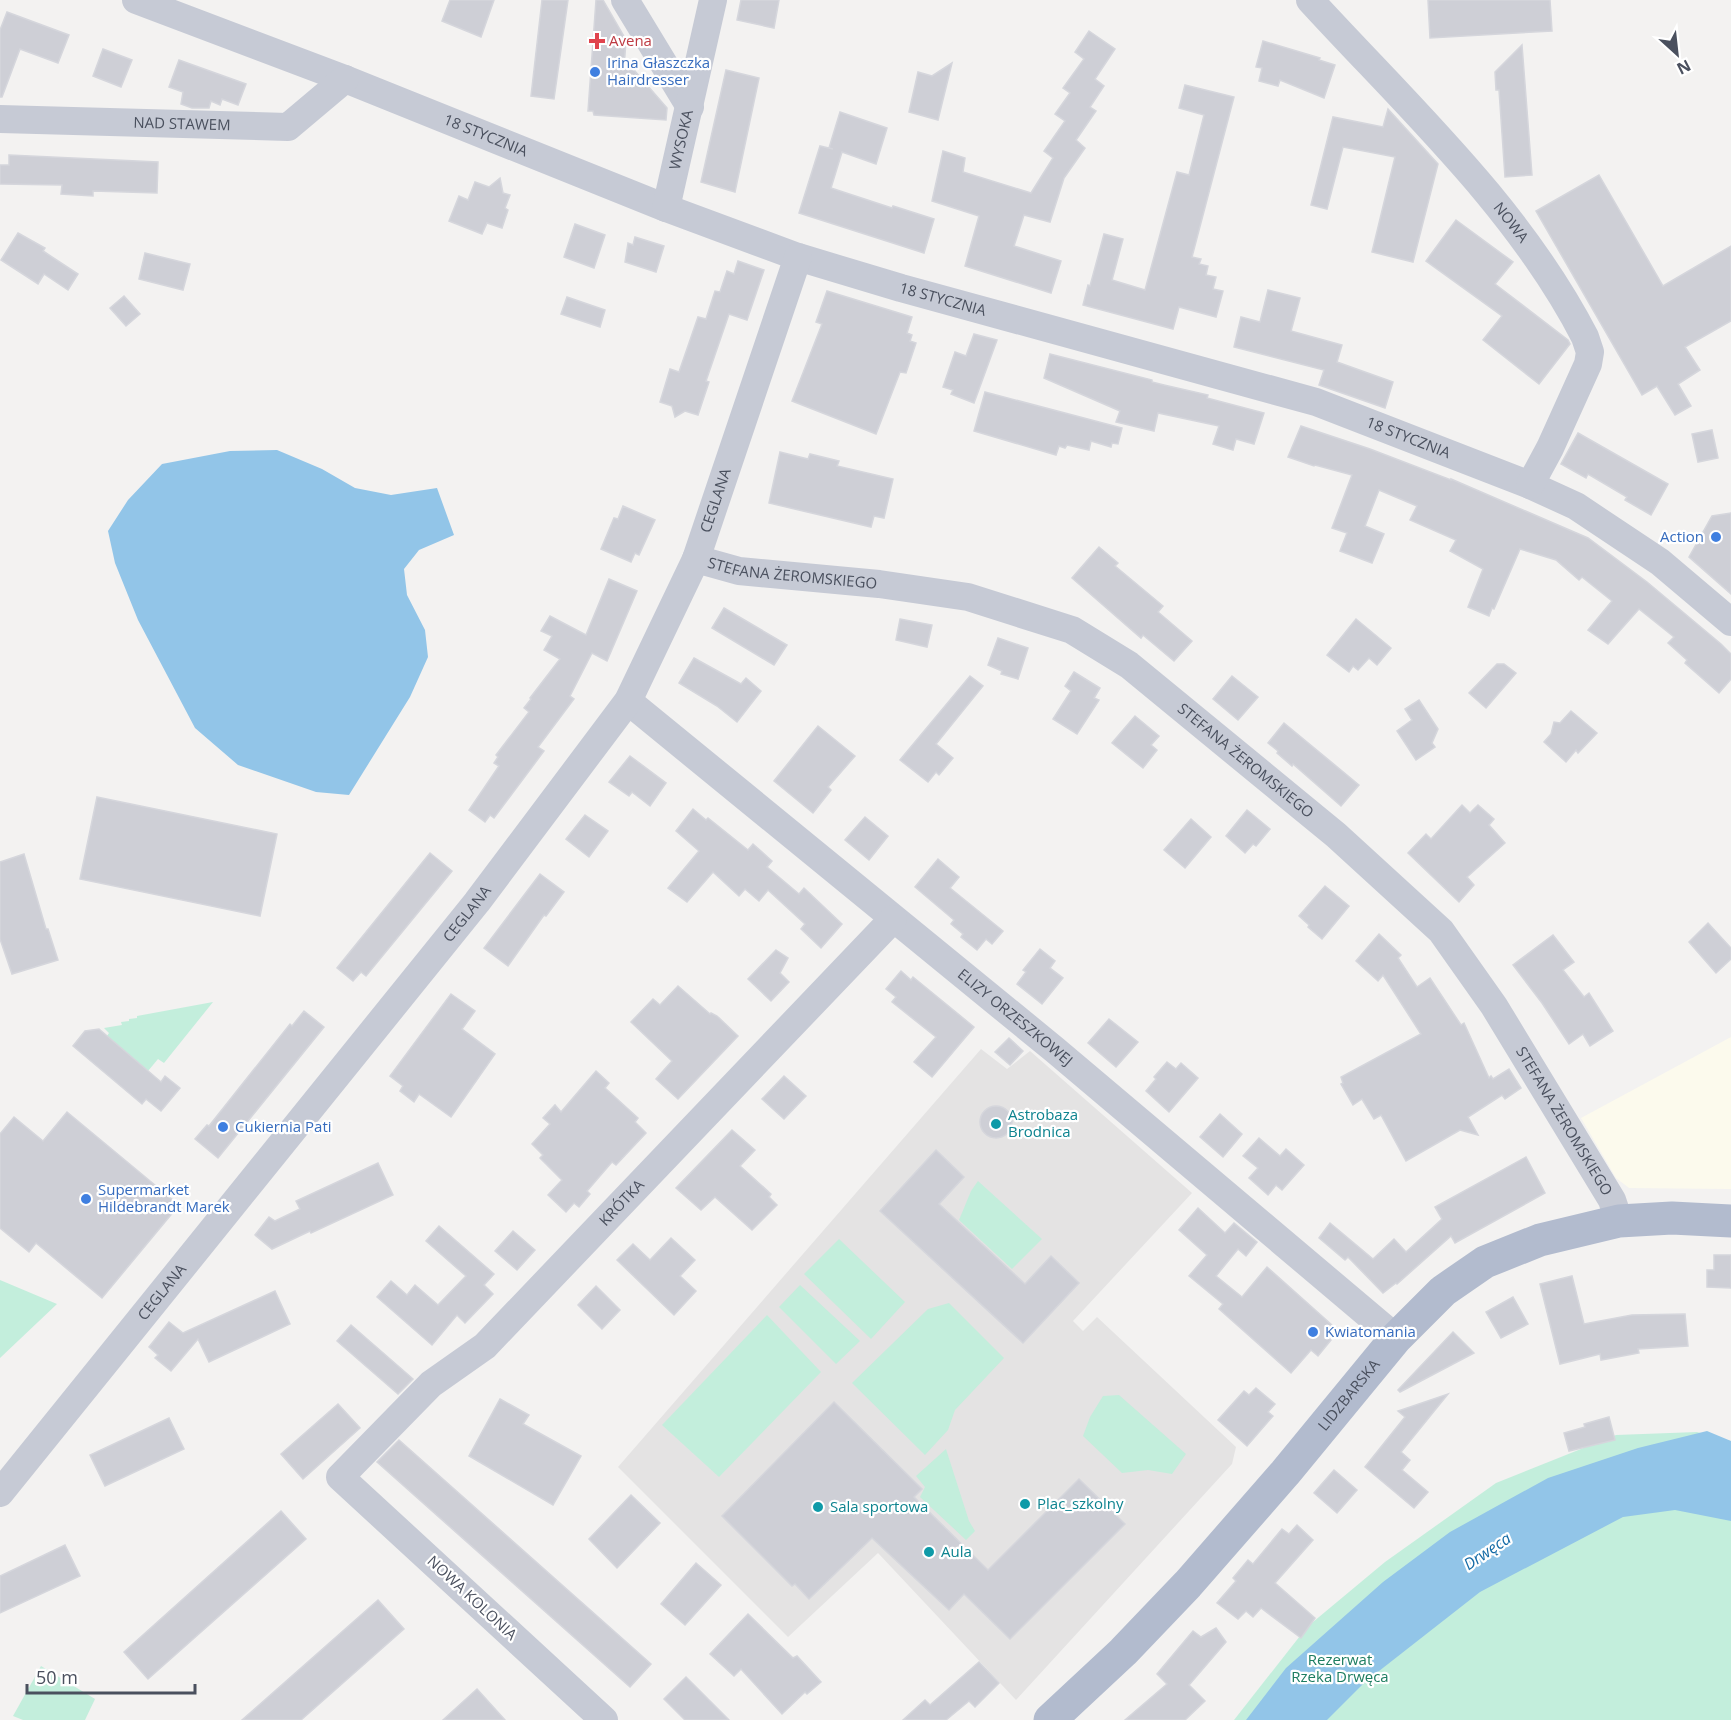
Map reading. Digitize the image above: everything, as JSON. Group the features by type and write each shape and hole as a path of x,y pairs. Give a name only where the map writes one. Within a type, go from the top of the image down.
{"main road":[{"name":"LIDZBARSKA","path":"1050,1720 1123,1652 1188,1584 1285,1473 1396,1338 1443,1291 1485,1262 1540,1240 1619,1221 1672,1218 1731,1221"}],"street":[{"name":"18 STYCZNIA","path":"136,0 345,80 666,208 798,257 901,288 1316,402 1530,485 1576,506 1614,530 1668,568 1731,622"},
{"path":"625,0 690,107"},
{"name":"WYSOKA","path":"666,208 713,0"},
{"name":"NOWA","path":"1310,0 1460,160 1528,244 1584,338 1590,352 1588,364 1550,448 1530,485"},
{"name":"NAD STAWEM","path":"0,119 288,127 345,80"},
{"name":"CEGLANA","path":"0,1493 470,911 628,701 696,559 798,257"},
{"name":"STEFANA ŻEROMSKIEGO","path":"696,559 739,571 879,584 968,597 1072,630 1129,665 1336,835 1441,931 1500,1016 1612,1200 1619,1221"},
{"name":"ELIZY ORZESZKOWEJ","path":"628,701 1055,1050 1396,1338"},
{"name":"KRÓTKA","path":"340,1477 431,1384 485,1346 893,919"},
{"name":"NOWA KOLONIA","path":"340,1477 604,1720"}],"shaded area":[{"path":"1731,1037 1731,1189 1629,1188 1616,1178 1581,1118"},
{"path":"981,1049 1007,1069 1030,1051 1192,1193 1073,1321 1083,1331 1097,1317 1236,1447 1232,1464 1016,1700 878,1553 788,1637 618,1467"}],"green space":[{"path":"213,1002 164,1063 158,1059 148,1071 107,1036 109,1033 104,1028 122,1025 121,1022 137,1018 137,1016"},
{"path":"978,1181 1042,1239 1012,1269 959,1220 971,1191"},
{"path":"839,1239 905,1302 871,1339 804,1274"},
{"path":"0,1280 57,1304 0,1358"},
{"path":"800,1285 860,1341 836,1364 779,1307"},
{"path":"949,1303 1004,1358 955,1410 948,1430 925,1455 852,1383 928,1309"},
{"path":"767,1315 821,1372 719,1477 662,1425"},
{"path":"1119,1395 1186,1454 1172,1474 1148,1470 1122,1473 1083,1436 1090,1417 1103,1396"},
{"path":"1697,1432 1731,1441 1731,1720 1234,1720 1307,1627 1385,1562 1496,1483 1616,1435"},
{"path":"946,1449 969,1521 975,1531 966,1540 920,1497 925,1487 916,1476"},
{"path":"41,1666 95,1699 85,1720 23,1720 13,1716"}],"water":[{"path":"277,450 322,469 355,488 391,495 437,488 454,535 419,550 404,569 407,595 425,630 428,657 410,697 349,795 316,792 238,765 195,728 138,620 115,563 108,531 128,500 162,464 230,451"},
{"name":"Rezerwat Rzeka Drwęca","path":"1707,1431 1731,1441 1731,1521 1675,1510 1623,1517 1480,1592 1365,1682 1327,1720 1246,1720 1286,1668 1383,1582 1450,1532 1548,1478 1638,1448"}],"building":[{"path":"450,0 494,0 481,37 442,21"},
{"path":"542,0 568,0 554,99 531,96"},
{"path":"596,0 603,0 626,40 624,69 634,70 667,108 666,120 594,115 593,111 588,111"},
{"path":"741,0 779,0 774,28 737,20"},
{"path":"1428,0 1550,0 1552,31 1430,38"},
{"path":"7,12 69,35 58,63 20,49 2,97 0,97 0,30"},
{"path":"1089,31 1115,49 1095,79 1104,86 1090,107 1096,111 1076,140 1085,148 1064,178 1050,222 1024,215 1014,246 1061,261 1051,293 965,266 979,216 932,201 943,151 965,158 963,172 1031,193 1053,158 1044,151 1065,121 1055,114 1070,93 1063,88 1084,59 1075,52"},
{"path":"1263,41 1320,58 1319,60 1335,65 1324,98 1280,80 1278,86 1259,81 1262,68 1256,67"},
{"path":"1522,45 1532,175 1505,177 1499,90 1496,90 1495,72"},
{"path":"103,49 132,60 121,87 93,76"},
{"path":"179,60 246,84 238,105 222,99 220,105 211,101 209,108 192,108 181,104 183,92 169,87"},
{"path":"952,63 938,120 909,112 918,72 932,76"},
{"path":"726,70 759,78 735,192 701,182"},
{"path":"1185,85 1234,97 1192,257 1201,259 1199,264 1208,266 1206,275 1216,277 1213,289 1223,291 1216,317 1179,307 1173,329 1083,305 1104,234 1123,239 1112,280 1145,290 1177,172 1189,175 1204,115 1179,108"},
{"path":"1388,109 1438,164 1413,262 1372,252 1395,157 1343,147 1327,209 1311,205 1333,117 1383,127"},
{"path":"840,112 887,128 876,164 842,152 831,188 934,219 924,253 799,213 820,146 833,149 829,148"},
{"path":"9,155 158,162 157,193 93,191 93,196 61,194 62,185 0,184 0,165 9,165"},
{"path":"1599,175 1663,286 1731,246 1731,321 1685,347 1700,370 1678,384 1691,406 1675,415 1657,386 1642,395 1536,211"},
{"path":"500,178 503,193 510,195 502,228 487,223 482,234 449,221 459,196 468,200 475,182 489,187"},
{"path":"1456,220 1513,262 1495,284 1568,340 1570,344 1539,384 1483,340 1502,316 1426,261"},
{"path":"575,224 605,235 594,268 564,257"},
{"path":"18,233 45,248 43,251 78,274 68,290 44,274 38,284 1,260"},
{"path":"635,237 664,246 656,272 625,262 628,243 633,245"},
{"path":"145,253 190,264 183,290 139,279"},
{"path":"738,261 764,270 747,320 729,314 706,381 709,382 698,415 685,411 675,417 672,406 660,402 670,369 679,372 698,317 706,319 715,291 720,292 727,271 734,274"},
{"path":"1268,290 1300,298 1291,331 1342,345 1337,362 1393,382 1385,408 1319,385 1324,370 1234,347 1241,317 1260,322"},
{"path":"827,291 912,317 907,333 912,335 910,341 916,343 906,373 900,372 876,434 792,401 822,324 816,322"},
{"path":"124,296 140,314 126,326 110,308"},
{"path":"567,297 605,310 600,327 561,314"},
{"path":"974,334 997,340 974,403 951,394 953,390 943,387 955,352 966,356"},
{"path":"1050,354 1208,395 1207,398 1264,413 1254,444 1236,439 1233,450 1213,444 1219,426 1158,413 1154,431 1116,422 1120,411 1044,378"},
{"path":"985,392 1122,428 1118,444 1112,443 1111,447 1091,441 1089,450 1067,445 1065,448 1059,446 1056,455 974,431"},
{"path":"1301,426 1451,479 1588,538 1647,582 1721,644 1731,654 1731,679 1719,693 1685,663 1687,660 1668,643 1674,637 1639,609 1608,644 1588,630 1612,601 1582,577 1579,580 1556,560 1520,549 1489,616 1468,607 1483,569 1450,551 1456,540 1410,520 1417,506 1379,490 1365,526 1384,534 1372,563 1340,551 1347,533 1332,528 1352,475 1288,457"},
{"path":"1712,430 1718,458 1698,462 1692,434"},
{"path":"1578,433 1668,484 1651,515 1625,500 1627,497 1588,474 1586,478 1561,464"},
{"path":"780,452 808,459 810,454 839,461 837,466 893,479 884,518 874,516 871,527 769,503"},
{"path":"623,506 655,520 639,555 635,553 631,562 601,549 614,518 618,519"},
{"name":"Action","path":"1731,513 1731,594 1689,557 1712,516"},
{"path":"1099,547 1118,563 1115,566 1163,606 1158,612 1192,641 1174,661 1143,635 1141,638 1072,578"},
{"path":"609,579 637,591 607,661 592,653 570,696 574,699 538,747 544,751 494,818 490,815 485,822 469,810 499,766 494,763 498,757 496,755 529,712 524,708 530,698 560,659 544,650 552,636 541,631 550,616 586,635"},
{"path":"724,608 787,645 774,665 712,628"},
{"path":"900,619 932,625 927,647 896,640"},
{"path":"1356,619 1391,648 1377,665 1369,658 1358,670 1353,666 1349,672 1327,655"},
{"path":"998,638 1028,648 1018,679 1001,674 1002,671 988,665"},
{"path":"694,658 741,684 746,678 761,691 737,722 717,706 679,683"},
{"path":"1497,664 1504,664 1516,673 1486,708 1469,693"},
{"path":"1074,672 1100,688 1094,698 1099,700 1077,734 1053,719 1071,691 1065,686"},
{"path":"970,676 983,686 936,744 953,758 939,775 936,772 928,782 900,760"},
{"path":"1232,676 1258,697 1238,720 1213,699"},
{"path":"1419,700 1438,729 1432,743 1435,747 1416,760 1397,731 1412,720 1405,709"},
{"path":"1571,711 1597,733 1578,753 1576,750 1566,762 1544,742 1551,734 1554,722 1560,723"},
{"path":"1135,716 1159,736 1151,745 1157,750 1143,768 1112,743"},
{"path":"1284,723 1359,785 1341,806 1268,743"},
{"path":"818,726 855,756 828,787 831,790 813,813 774,781"},
{"path":"630,756 666,783 650,806 632,792 629,796 609,782"},
{"path":"97,797 277,834 260,916 80,879"},
{"path":"1462,805 1470,813 1478,805 1494,819 1489,825 1505,843 1467,877 1474,885 1459,902 1408,853 1426,834 1431,839"},
{"path":"693,809 748,850 753,844 772,861 767,867 799,894 804,888 842,924 821,948 801,929 805,924 768,890 759,901 745,889 739,896 713,872 687,902 668,888 699,851 676,831"},
{"path":"1247,810 1270,829 1256,846 1253,844 1245,853 1226,836"},
{"path":"585,815 608,831 589,857 566,839"},
{"path":"865,817 888,836 869,860 845,840"},
{"path":"1191,819 1211,837 1185,868 1164,850"},
{"path":"430,853 452,871 366,976 361,972 353,981 337,968"},
{"path":"24,854 46,929 48,929 58,960 12,974 0,939 0,862"},
{"path":"938,859 959,877 950,888 1003,931 992,944 986,939 977,950 961,937 963,934 951,924 954,920 915,887"},
{"path":"540,874 564,892 546,916 544,915 508,966 484,948"},
{"path":"1325,886 1349,906 1322,939 1299,916"},
{"path":"1708,923 1731,948 1731,959 1716,973 1689,942"},
{"path":"1379,934 1401,955 1398,958 1417,987 1430,978 1461,1025 1464,1023 1489,1078 1491,1076 1493,1079 1509,1069 1521,1088 1505,1099 1502,1095 1468,1117 1478,1135 1460,1130 1406,1161 1381,1115 1374,1119 1362,1099 1353,1105 1341,1084 1343,1083 1341,1077 1421,1034 1383,975 1378,981 1356,961"},
{"path":"1553,935 1574,962 1563,970 1584,997 1589,993 1613,1031 1590,1046 1583,1034 1569,1044 1513,965"},
{"path":"1040,949 1055,961 1050,968 1063,978 1042,1004 1017,984 1026,972 1023,970"},
{"path":"776,950 788,958 780,973 789,982 771,1001 748,979"},
{"path":"901,971 911,980 913,977 974,1027 932,1077 914,1062 936,1037 892,1002 896,997 886,989"},
{"path":"678,986 710,1014 717,1016 738,1036 678,1099 656,1079 672,1061 631,1022 653,999 660,1005"},
{"path":"451,994 475,1011 462,1029 495,1054 451,1117 419,1094 414,1102 400,1091 403,1086 390,1076"},
{"path":"304,1011 324,1027 218,1158 195,1139 207,1125 209,1126 290,1024 292,1026"},
{"path":"1109,1019 1138,1042 1116,1067 1088,1043"},
{"path":"99,1029 161,1082 165,1076 180,1088 161,1111 146,1099 142,1104 73,1046 85,1031"},
{"path":"1009,1038 1023,1051 1010,1065 995,1052"},
{"path":"1167,1062 1176,1069 1181,1063 1198,1078 1169,1112 1146,1091"},
{"path":"596,1071 609,1083 605,1088 638,1118 635,1122 646,1133 616,1165 612,1162 587,1191 590,1194 579,1207 574,1203 566,1212 548,1195 562,1180 540,1158 543,1155 532,1144 550,1124 543,1118 555,1105 561,1112"},
{"path":"784,1076 806,1096 784,1119 762,1099"},
{"name":"Astrobaza Brodnica","path":"996,1106 1007,1111 1012,1122 1007,1133 996,1138 985,1133 980,1122 985,1111"},
{"name":"Supermarket Hildebrandt Marek","path":"67,1112 179,1205 102,1298 36,1243 29,1252 0,1228 0,1134 14,1117 43,1141"},
{"path":"1220,1114 1242,1134 1223,1157 1200,1137"},
{"path":"732,1130 755,1150 740,1166 771,1194 769,1197 777,1205 752,1230 715,1197 701,1210 676,1188"},
{"path":"1259,1138 1280,1156 1286,1149 1304,1165 1282,1190 1276,1185 1268,1195 1249,1178 1258,1168 1243,1156"},
{"path":"936,1150 964,1177 939,1204 1025,1284 1051,1256 1079,1283 1023,1343 880,1211"},
{"path":"1526,1157 1545,1193 1455,1243 1451,1236 1397,1284 1383,1293 1348,1257 1345,1260 1319,1238 1330,1223 1373,1259 1394,1239 1406,1252 1442,1219 1435,1207"},
{"path":"378,1163 393,1195 272,1249 255,1235 269,1217 275,1221 300,1209 296,1201"},
{"path":"1198,1208 1225,1233 1234,1223 1257,1242 1246,1256 1238,1249 1216,1276 1242,1297 1267,1267 1332,1325 1325,1334 1331,1340 1318,1356 1311,1350 1291,1373 1219,1309 1223,1304 1189,1276 1207,1255 1179,1230"},
{"path":"439,1226 494,1274 484,1285 493,1294 465,1323 457,1315 432,1345 377,1297 391,1281 407,1295 415,1285 438,1305 466,1276 426,1241"},
{"path":"513,1231 535,1250 517,1270 495,1251"},
{"path":"671,1238 695,1260 680,1276 696,1291 674,1315 617,1260 633,1244 650,1260"},
{"path":"1714,1255 1731,1255 1731,1288 1707,1287 1707,1270 1714,1270"},
{"path":"1572,1276 1584,1324 1632,1315 1685,1314 1688,1346 1638,1349 1639,1353 1601,1360 1600,1354 1560,1364 1540,1284"},
{"path":"596,1286 620,1310 602,1329 578,1305"},
{"path":"275,1291 290,1324 209,1362 198,1339 171,1371 155,1358 158,1355 149,1347 169,1322 183,1333"},
{"path":"1513,1297 1528,1324 1501,1338 1486,1312"},
{"path":"351,1325 413,1379 398,1394 337,1341"},
{"path":"1453,1332 1474,1353 1400,1392 1398,1390"},
{"path":"1256,1388 1275,1404 1268,1412 1273,1416 1247,1446 1218,1420 1244,1391 1249,1395"},
{"path":"1448,1394 1401,1452 1410,1460 1402,1470 1428,1492 1414,1508 1365,1467 1405,1417 1398,1411"},
{"path":"500,1399 529,1415 523,1424 581,1456 553,1505 469,1456"},
{"path":"834,1402 922,1489 914,1497 988,1570 1079,1479 1125,1524 1010,1639 964,1594 949,1610 872,1538 809,1599 795,1584 792,1586 722,1516"},
{"path":"338,1404 360,1428 303,1479 281,1454"},
{"path":"1609,1417 1615,1440 1569,1451 1564,1433"},
{"path":"169,1418 184,1449 105,1486 90,1455"},
{"path":"399,1440 651,1664 630,1687 377,1462"},
{"path":"1334,1470 1357,1490 1337,1513 1314,1493"},
{"path":"631,1495 660,1523 617,1568 589,1539"},
{"path":"281,1511 306,1539 148,1679 124,1652"},
{"path":"1297,1525 1313,1540 1275,1583 1315,1618 1301,1638 1261,1608 1253,1617 1246,1611 1238,1619 1217,1603 1236,1581 1233,1578 1248,1560 1253,1564 1282,1529 1289,1534"},
{"path":"65,1545 80,1576 0,1613 0,1576"},
{"path":"696,1563 721,1585 685,1625 661,1604"},
{"path":"378,1600 404,1629 301,1720 242,1720"},
{"path":"748,1614 793,1658 797,1656 821,1682 807,1694 805,1692 782,1714 741,1669 734,1676 710,1654"},
{"path":"1216,1628 1226,1642 1189,1685 1205,1701 1185,1720 1125,1720 1167,1684 1157,1674 1193,1631 1201,1637"},
{"path":"979,1662 999,1683 975,1707 969,1701 946,1720 903,1720 925,1700 930,1705"},
{"path":"686,1677 729,1720 685,1720 664,1699"},
{"path":"477,1689 505,1720 443,1720"}],"place":[{"name":"Avena","path":"597,41"},
{"name":"Irina Głaszczka Hairdresser","path":"595,72"},
{"name":"Action","path":"1716,537"},
{"name":"Astrobaza Brodnica","path":"996,1124"},
{"name":"Cukiernia Pati","path":"223,1127"},
{"name":"Supermarket Hildebrandt Marek","path":"86,1199"},
{"name":"Kwiatomania","path":"1313,1332"},
{"name":"Plac_szkolny","path":"1025,1504"},
{"name":"Sala sportowa","path":"818,1507"},
{"name":"Aula","path":"929,1552"}],"water label":[{"name":"Drwęca","path":"1487,1551"}]}
